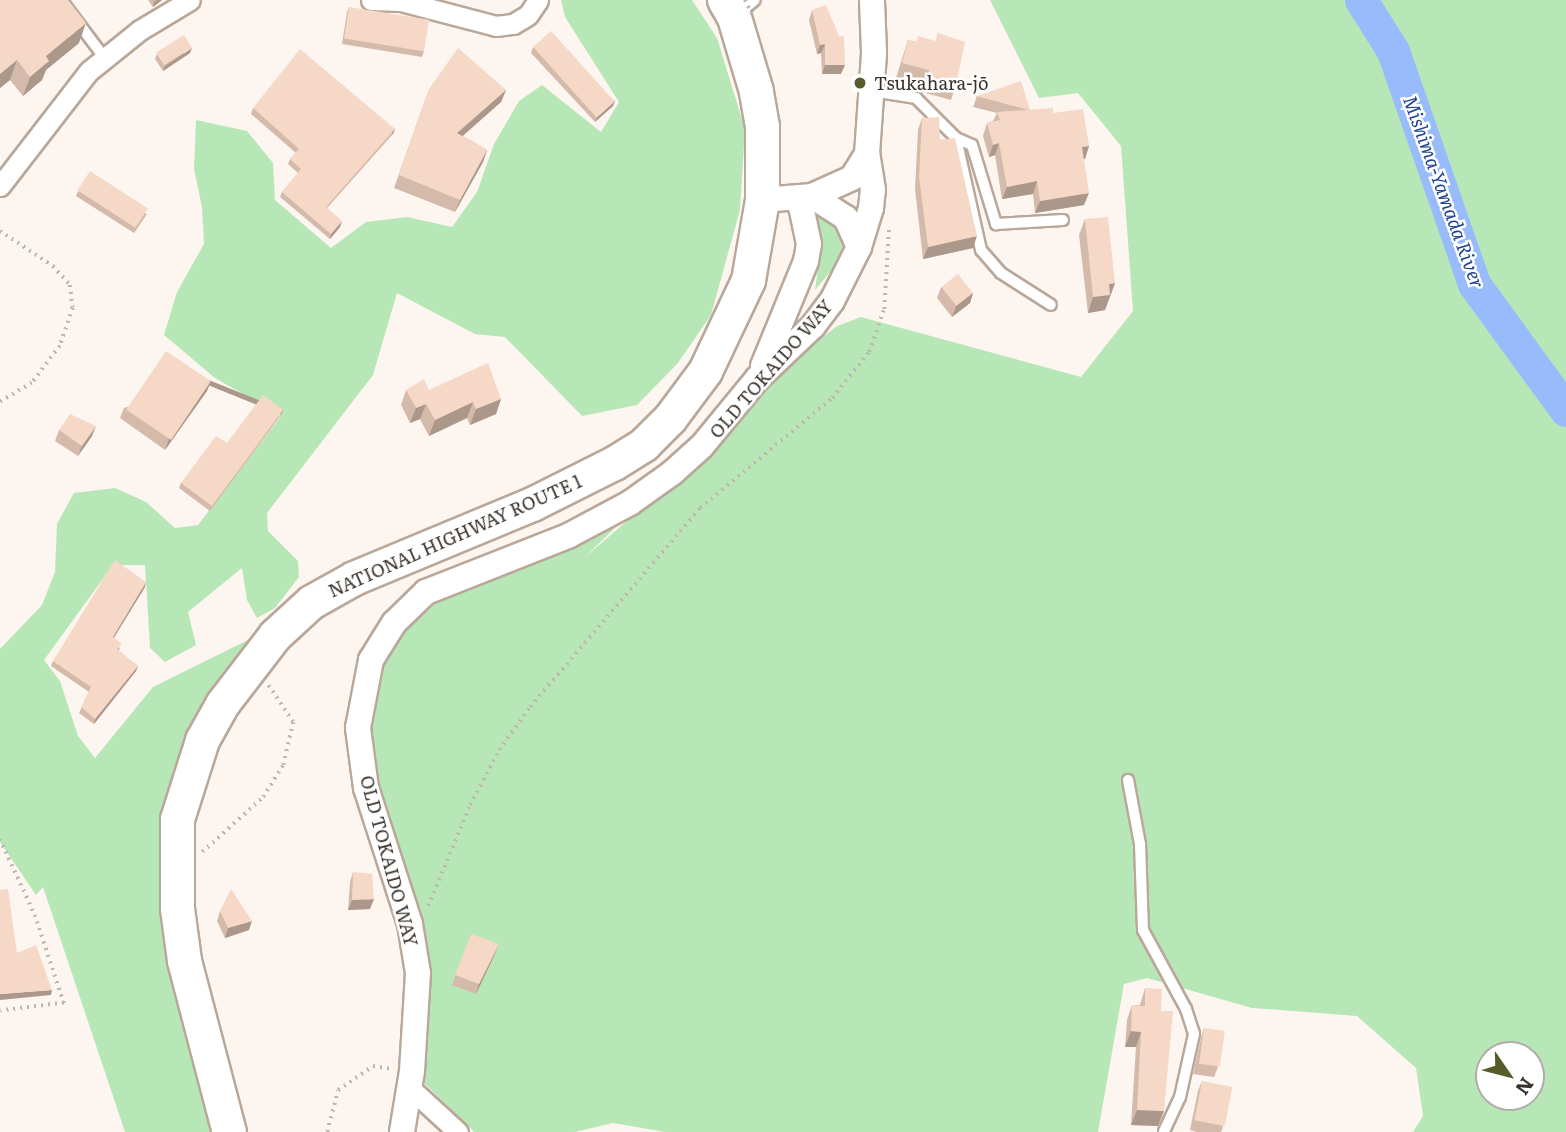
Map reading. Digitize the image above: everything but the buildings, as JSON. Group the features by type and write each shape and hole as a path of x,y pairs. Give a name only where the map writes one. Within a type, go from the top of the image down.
{"highway":[{"name":"NATIONAL HIGHWAY ROUTE 1","path":"229,1132 184,960 174,854 186,783 222,704 275,635 311,602 354,578 532,504 644,444 670,418 705,371 736,311 756,250 790,202 762,126 742,6"}],"street":[{"path":"0,186 104,57 166,12 190,0"},
{"path":"372,0 401,1 496,26 513,24 528,15 538,0"},
{"name":"OLD TOKAIDO WAY","path":"402,1132 411,1080 418,973 410,924 366,788 358,728 361,692 381,643 426,592 568,536 630,503 702,446 757,379 813,326 832,301 859,247 873,190 867,155 872,91 872,0"},
{"path":"790,202 852,178 867,155"},
{"path":"790,202 846,218 859,247"},
{"path":"757,379 796,291 809,244 790,202"},
{"path":"796,291 807,307 832,301"},
{"path":"411,1080 458,1132"}],"lane":[{"path":"61,0 104,57"},
{"path":"872,91 916,98 956,138 972,145 996,224 1063,220"},
{"path":"956,138 981,250 1001,274 1051,305"},
{"path":"1128,780 1140,844 1143,930 1186,1009 1194,1034 1180,1097 1164,1132"}],"path":[{"path":"410,924 426,910 470,805 499,750 530,707 700,508 832,398 869,352 884,309 890,219"},
{"path":"0,232 53,266 70,285 73,308 60,346 32,383 0,402"},
{"path":"0,839 35,915 64,1003 0,1011"},
{"path":"327,1132 338,1090 353,1077 373,1066 411,1080"}],"green space":[{"path":"561,0 692,0 717,38 745,129 740,210 711,315 678,363 637,405 582,416 505,337 475,334 397,293 373,375 267,513 268,531 298,561 299,577 275,608 257,618 247,600 242,568 188,612 196,645 165,662 150,648 145,565 113,565 44,660 60,681 78,736 95,758 153,687 252,638 176,791 222,1132 125,1132 43,887 36,895 0,842 0,649 42,605 55,572 57,524 74,493 115,488 146,502 175,528 198,525 281,416 215,378 164,335 177,292 204,244 202,207 194,169 196,120 247,131 273,163 275,200 331,248 366,222 407,217 452,227 477,192 494,144 519,101 542,85 601,132 619,102 565,17"},
{"path":"990,0 1566,0 1566,1132 1413,1132 1423,1116 1416,1068 1357,1016 1252,1008 1147,978 1124,984 1098,1132 665,1132 613,1123 575,1132 474,1132 412,1071 413,946 385,848 367,710 389,646 458,583 645,499 584,558 693,464 790,363 837,326 861,317 1081,377 1133,311 1121,146 1078,93 1039,98"},
{"path":"818,215 835,220 845,240 836,265 815,290 821,246 813,222"}],"waterway":[{"name":"Mishima-Yamada River","path":"1361,0 1393,51 1474,284 1566,410"}],"place":[{"name":"Tsukahara-jō","path":"860,83"}]}
